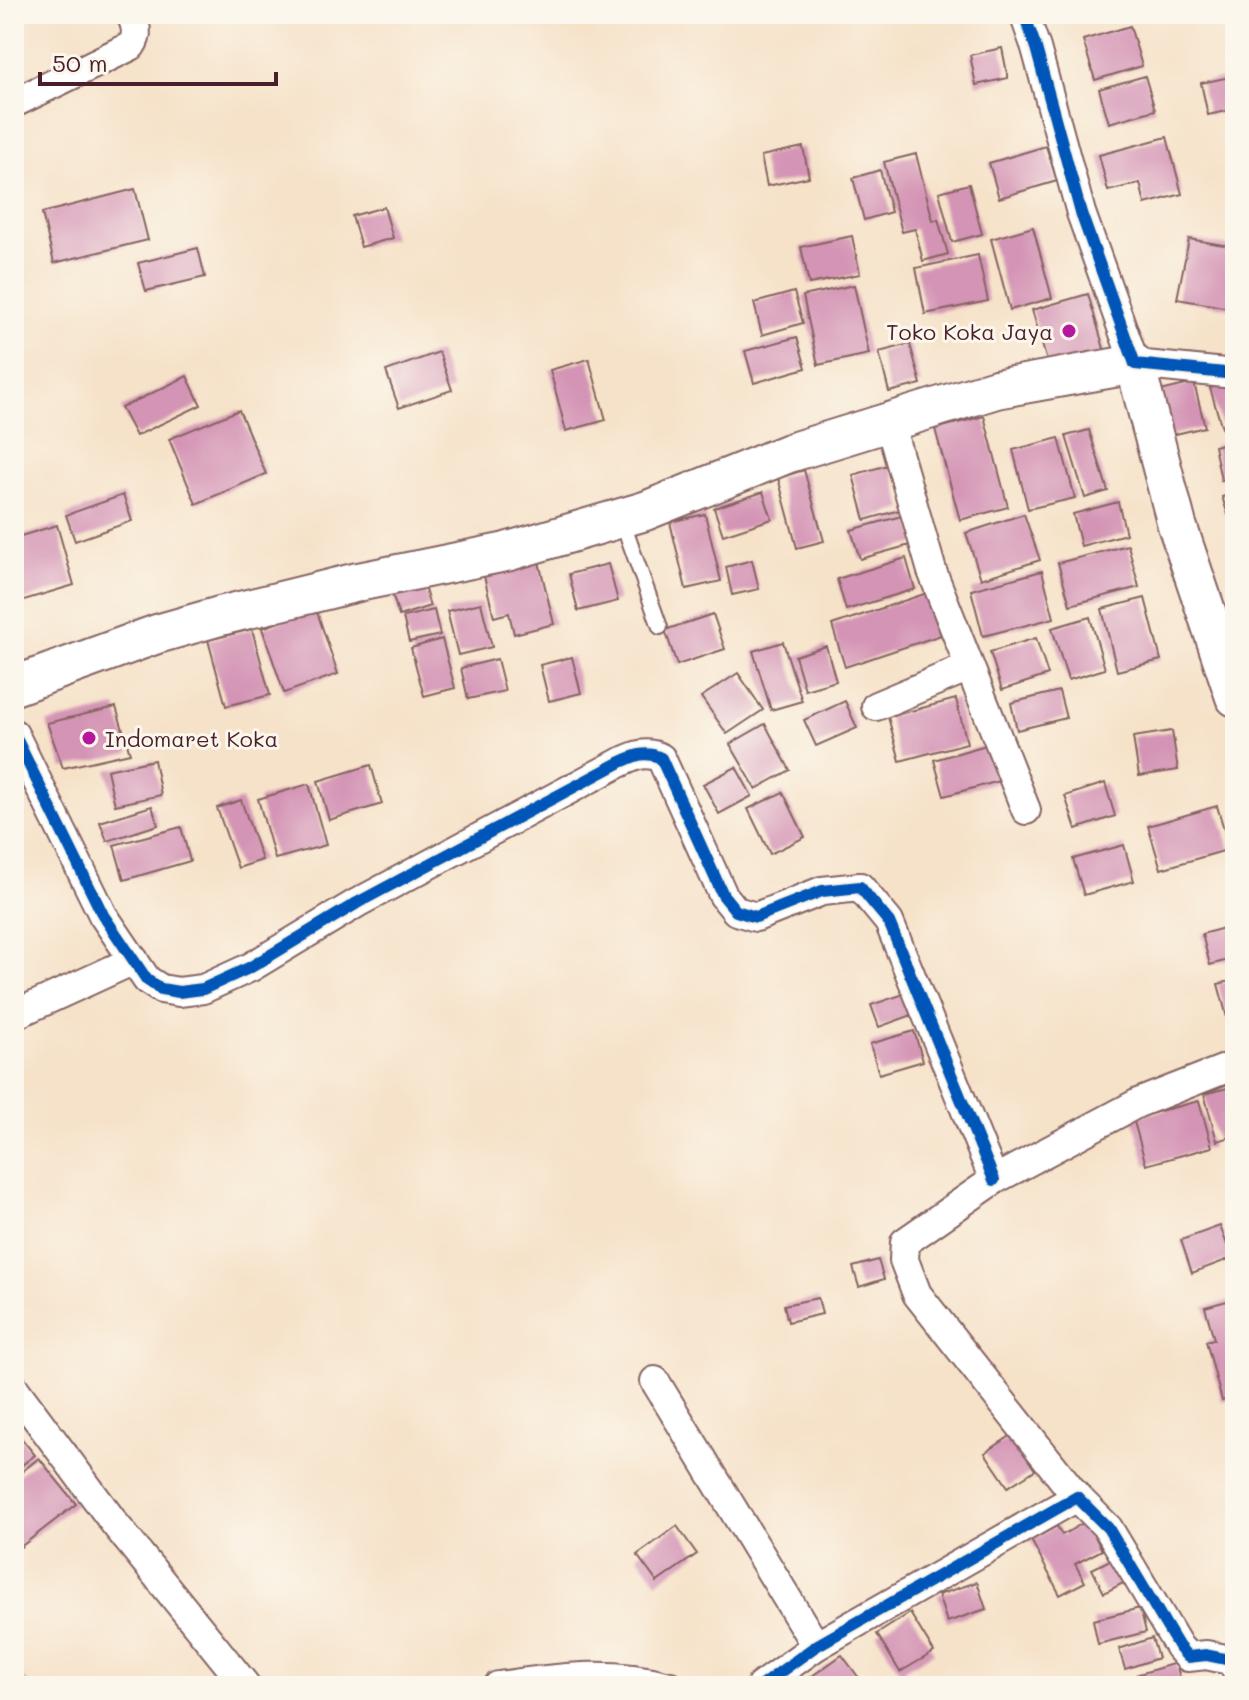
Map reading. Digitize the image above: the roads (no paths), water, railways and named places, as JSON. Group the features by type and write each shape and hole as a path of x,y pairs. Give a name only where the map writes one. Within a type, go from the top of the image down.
{"main road":[{"path":"14,686 157,634 220,616 358,582 506,552 645,511 789,453 996,389 1135,364 1177,525 1235,697"}],"street":[{"path":"14,103 131,46 136,40 137,31 131,14"},
{"path":"1024,14 1081,213 1135,364 1235,374"},
{"path":"889,422 932,571 1026,810"},
{"path":"876,706 969,667"},
{"path":"14,734 103,915 147,980 161,989 179,992 203,989 251,967 357,903 635,755 650,753 661,758 723,895 736,911 756,917 822,891 843,887 860,887 874,902 889,922 994,1180"},
{"path":"14,1015 134,960"},
{"path":"1235,1065 1138,1103 994,1180 905,1242 904,1260 917,1294 1077,1497 1108,1528 1179,1647 1188,1657 1206,1655 1230,1660 1235,1667"},
{"path":"655,1381 816,1646"},
{"path":"14,1388 115,1524 246,1686"},
{"path":"761,1686 816,1646 1077,1497"},
{"path":"498,1686 582,1675 647,1680 670,1686"}],"lane":[{"path":"621,518 660,627"}],"place":[{"name":"Toko Koka Jaya","path":"1069,331"},
{"name":"Indomaret Koka","path":"89,738"}]}
